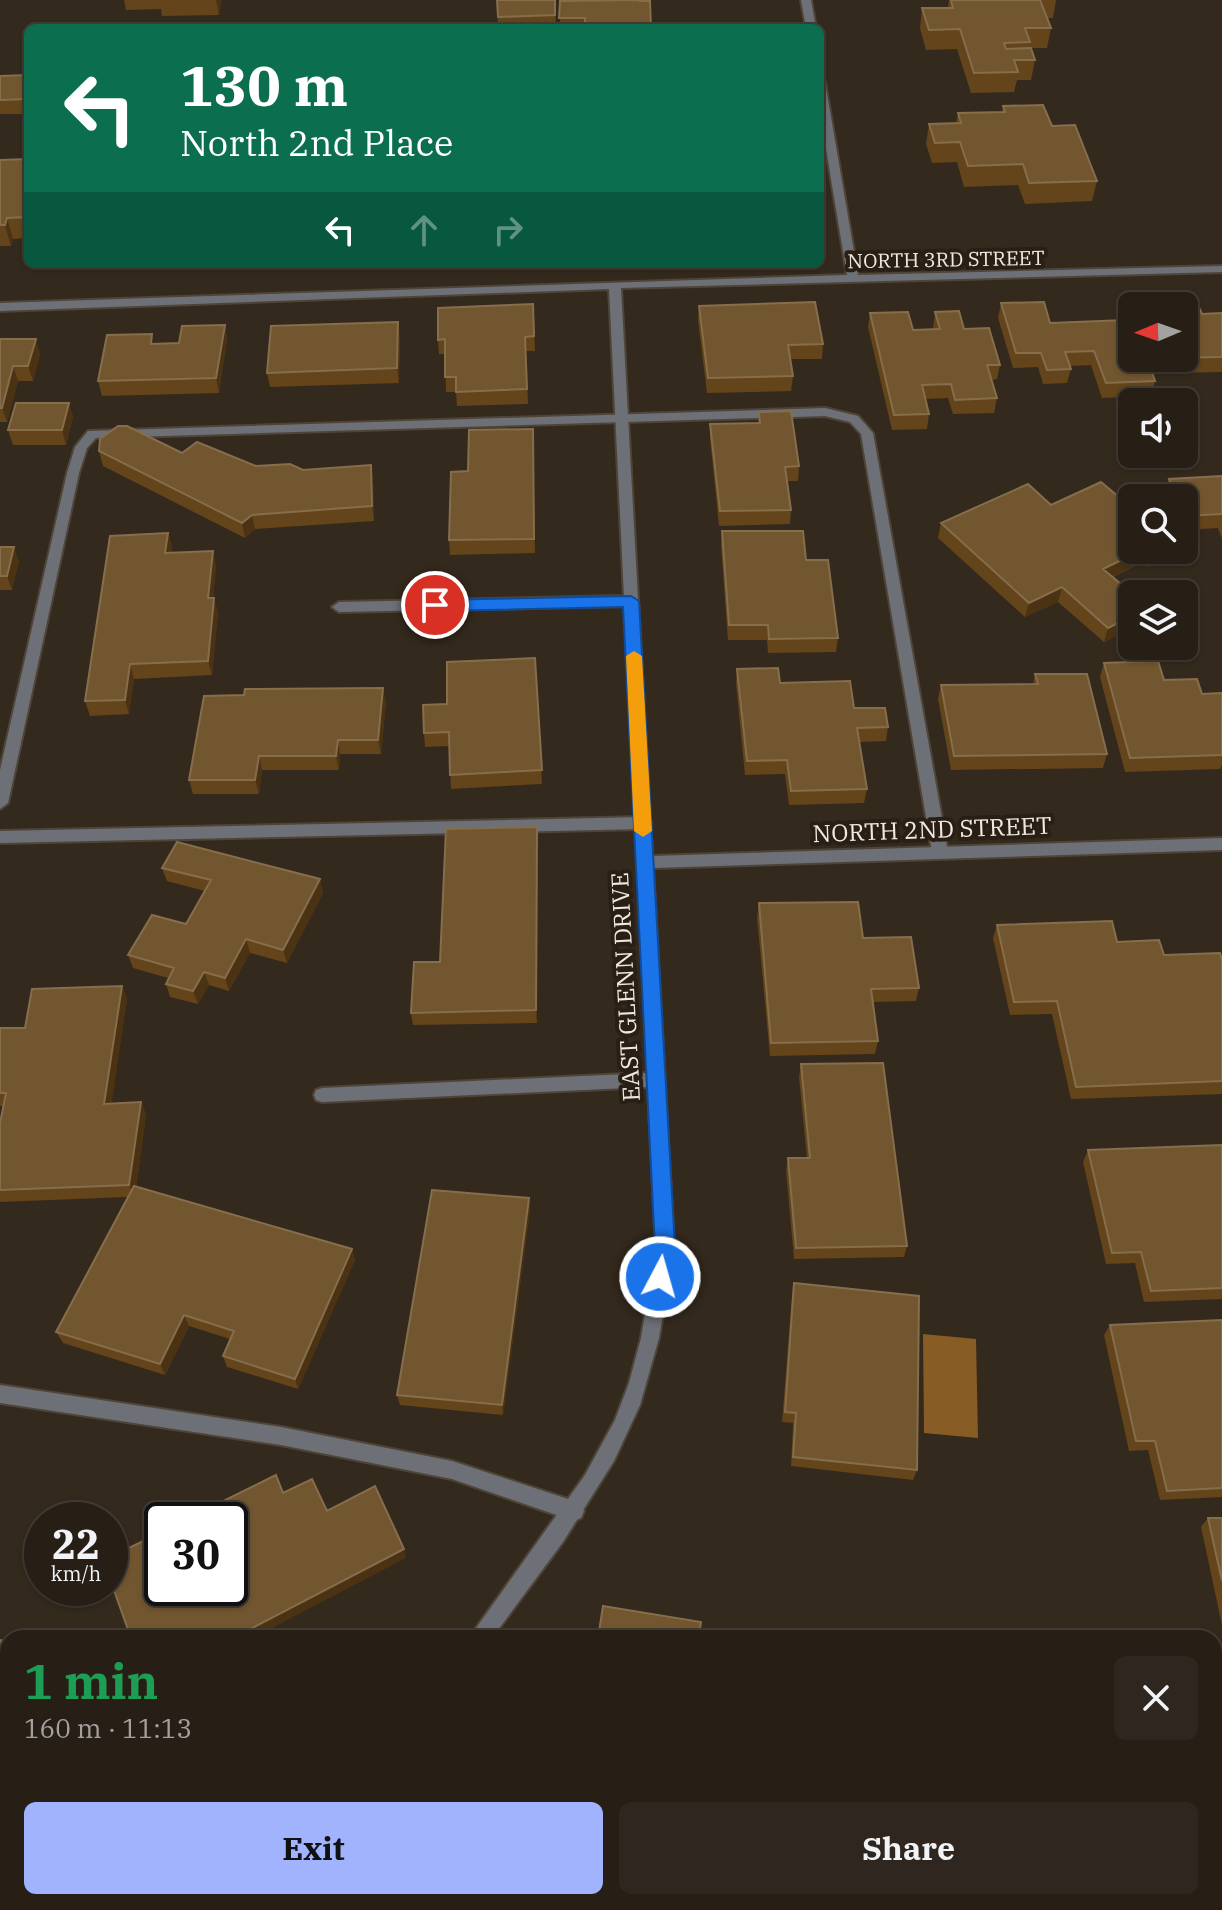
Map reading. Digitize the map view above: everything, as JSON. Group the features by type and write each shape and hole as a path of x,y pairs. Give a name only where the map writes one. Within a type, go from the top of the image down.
{"street":[{"path":"806,0 810,24"},
{"path":"824,106 853,279"},
{"name":"NORTH 3RD STREET","path":"0,307 615,285 1222,269"},
{"name":"EAST GLENN DRIVE","path":"485,1630 574,1511 623,1425 651,1336 665,1248 615,285"},
{"path":"0,803 73,473 81,447 92,434 825,412 854,419 867,433 940,852"},
{"path":"339,607 631,601"},
{"path":"0,837 643,823"},
{"name":"NORTH 2ND STREET","path":"644,862 1222,844"},
{"path":"322,1095 655,1080"},
{"path":"0,1394 281,1436 452,1470 574,1511"}],"shaded area":[{"path":"923,1334 976,1339 978,1438 924,1433"}],"building":[{"path":"497,0 555,0 555,15 498,17"},
{"path":"951,0 1040,0 1051,28 1025,28 1030,42 1004,43 1006,49 1031,48 1035,60 1014,60 1018,72 974,73 960,29 929,30 922,8 953,8"},
{"path":"560,1 650,1 651,24 585,24 585,18 559,18"},
{"path":"24,75 24,99 0,100 0,76"},
{"path":"1043,105 1052,126 1075,125 1097,181 1029,183 1023,164 968,166 960,142 935,143 929,124 961,123 958,113 1005,112 1003,106"},
{"path":"24,159 24,217 7,218 5,225 0,225 0,160"},
{"path":"815,302 823,344 788,345 793,376 708,378 699,306"},
{"path":"1044,302 1050,323 1118,320 1118,372 1152,372 1155,381 1106,383 1094,351 1065,352 1071,369 1047,370 1041,353 1016,353 1001,303"},
{"path":"533,304 534,336 525,337 527,389 456,392 456,377 445,377 445,339 438,340 438,308"},
{"path":"1198,305 1202,314 1222,313 1222,357 1198,358"},
{"path":"959,311 964,329 989,328 1000,365 987,365 997,398 955,400 951,384 922,385 929,414 894,415 870,313 908,312 913,330 940,329 935,312"},
{"path":"398,322 397,368 267,373 271,326"},
{"path":"225,325 216,378 98,381 107,335 152,334 151,344 179,343 182,326"},
{"path":"0,339 36,339 28,366 13,366 2,408 0,408"},
{"path":"16,403 69,403 62,430 8,430"},
{"path":"791,411 799,466 785,467 791,510 720,511 710,424 760,423 759,412"},
{"path":"118,426 127,426 182,453 197,442 256,466 290,464 303,470 371,465 372,506 252,515 242,523 99,451 100,439"},
{"path":"533,429 534,539 449,540 451,472 468,471 469,430"},
{"path":"1222,476 1222,514 1198,515 1198,484 1171,484 1169,479"},
{"path":"1101,482 1118,496 1118,562 1103,569 1118,582 1118,623 1108,628 1062,587 1029,603 941,523 1028,484 1051,505"},
{"path":"722,531 803,531 806,560 828,560 838,638 769,639 768,625 729,625"},
{"path":"168,533 165,553 213,551 208,598 214,598 208,661 130,664 125,700 85,701 110,536"},
{"path":"0,547 14,547 7,576 0,576"},
{"path":"535,658 542,770 450,775 449,732 424,733 423,705 447,704 447,662"},
{"path":"1158,661 1164,680 1197,679 1202,694 1222,693 1222,755 1130,758 1104,663"},
{"path":"778,668 780,683 850,681 854,708 885,708 888,727 857,728 867,789 791,791 787,760 747,761 737,669"},
{"path":"1035,674 1087,674 1107,754 954,756 941,685 1038,684"},
{"path":"383,688 378,740 338,740 336,756 259,756 255,780 189,780 204,696 244,695 245,689"},
{"path":"537,827 536,1010 411,1013 414,962 440,962 446,829"},
{"path":"177,842 320,879 283,950 246,939 225,978 204,972 193,991 166,984 174,968 128,955 152,915 186,924 211,880 162,868"},
{"path":"858,902 863,938 911,937 919,988 871,989 878,1041 771,1043 759,903"},
{"path":"1112,921 1117,942 1159,940 1164,955 1220,953 1222,1081 1076,1087 1057,1001 1014,1002 997,925"},
{"path":"122,986 104,1104 141,1102 129,1185 0,1190 0,1123 6,1093 0,1093 0,1028 25,1028 32,989"},
{"path":"883,1063 907,1246 796,1248 788,1158 810,1158 801,1064"},
{"path":"1222,1145 1222,1288 1151,1291 1141,1252 1112,1253 1088,1150"},
{"path":"134,1186 352,1249 295,1379 223,1356 234,1331 184,1315 160,1364 56,1332"},
{"path":"432,1190 529,1198 502,1405 397,1395"},
{"path":"794,1283 919,1296 917,1470 793,1457 796,1413 785,1412"},
{"path":"1222,1320 1222,1488 1167,1491 1155,1441 1136,1441 1110,1325"},
{"path":"276,1475 283,1493 312,1479 327,1511 375,1486 404,1549 248,1630 128,1630 120,1606 128,1606 128,1548 144,1541 144,1606 248,1606 248,1502 221,1502"},
{"path":"1208,1518 1222,1518 1222,1581"},
{"path":"603,1606 701,1622 700,1629 706,1630 599,1630"}],"slow traffic":[{"path":"634,656 643,831"}],"route":[{"path":"435,605 631,601 665,1248 660,1277"}]}
